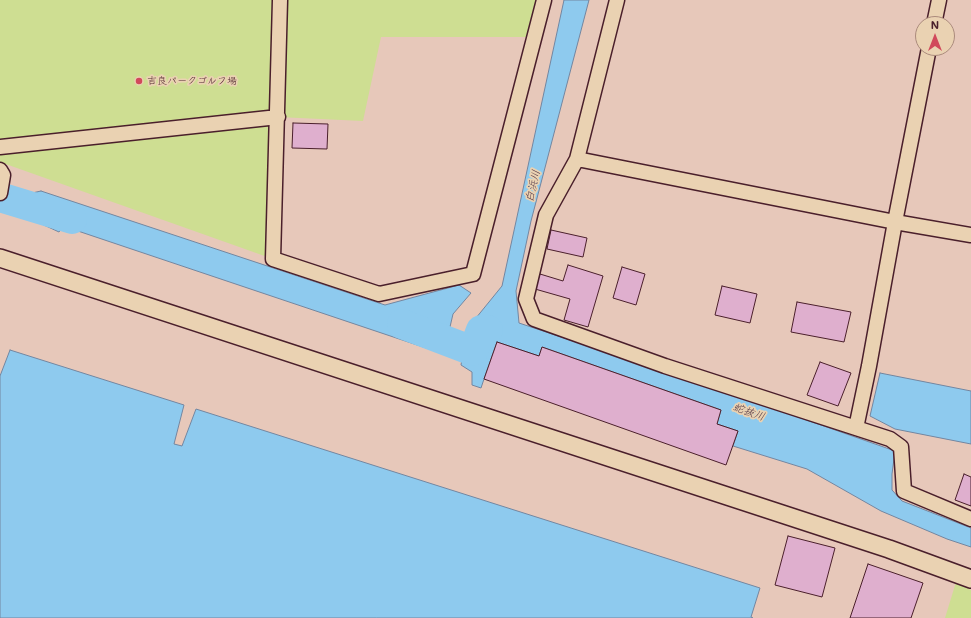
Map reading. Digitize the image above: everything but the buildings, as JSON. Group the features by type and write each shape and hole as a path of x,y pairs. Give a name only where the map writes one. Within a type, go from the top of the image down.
{"street":[{"path":"280,0 273,259 380,294 473,274 544,0"},
{"path":"616,0 577,158 546,215 526,300 534,319 665,366 890,439 901,448 904,491 971,518"},
{"path":"936,16 939,0"},
{"path":"856,428 869,366 894,222 927,56"},
{"path":"0,147 278,117"},
{"path":"577,158 894,222 971,234"},
{"path":"0,193 1,173"},
{"path":"0,258 889,549 971,579"}],"green space":[{"name":"吉良パークゴルフ場","path":"0,0 544,0 534,37 381,37 363,121 278,117 273,259 0,162"},
{"path":"956,582 971,590 971,618 945,618"}],"water":[{"path":"564,0 589,0 531,221 516,291 519,323 727,392 895,451 892,474 892,490 902,501 971,528 971,547 947,539 881,511 807,469 733,446 738,431 717,424 721,410 542,347 539,356 497,342 481,388 472,385 472,372 461,365 467,329 502,286"},
{"path":"41,191 385,305 459,285 471,293 453,314 450,327 432,350 63,226 59,232 33,220 32,193"},
{"path":"10,350 184,405 174,444 182,446 196,409 760,588 751,617 753,618 0,618 0,376"},
{"path":"880,373 971,391 971,444 895,429 870,416"}],"waterway":[{"path":"0,197 72,219"},
{"path":"402,324 473,351 481,330 488,330"}],"place":[{"name":"吉良パークゴルフ場","path":"139,81"}],"water label":[{"name":"白浜川","path":"533,186"},
{"name":"蛇抜川","path":"749,412"}]}
